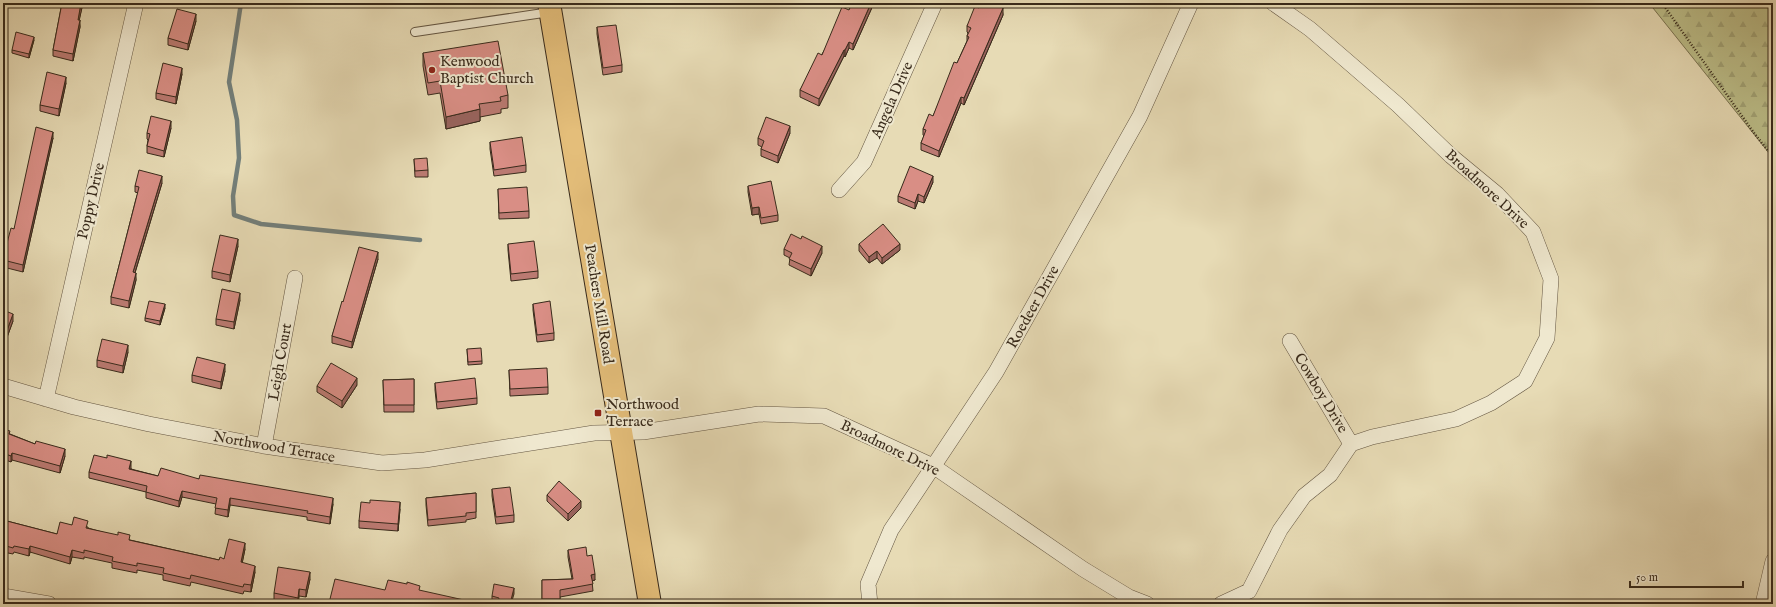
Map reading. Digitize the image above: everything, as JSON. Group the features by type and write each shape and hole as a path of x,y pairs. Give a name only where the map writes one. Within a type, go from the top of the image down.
{"main road":[{"name":"Peachers Mill Road","path":"550,7 650,604"}],"street":[{"name":"Poppy Drive","path":"46,399 136,3"},
{"name":"Angela Drive","path":"839,190 864,162 935,3"},
{"name":"Roedeer Drive","path":"870,604 868,584 891,530 996,372 1140,116 1191,3"},
{"name":"Broadmore Drive","path":"1273,3 1310,29 1349,61 1398,104 1451,156 1497,194 1533,232 1551,279 1546,338 1525,381 1491,403 1456,419 1372,436 1352,444"},
{"name":"Leigh Court","path":"264,446 295,278"},
{"name":"Cowboy Drive","path":"1290,341 1352,444"},
{"name":"Northwood Terrace","path":"3,386 46,399 149,424 264,446 354,460 393,463 425,460 594,433 620,431"},
{"name":"Broadmore Drive","path":"620,431 643,432 759,414 824,416 933,466 1083,569 1129,597 1147,604"},
{"path":"1220,604 1250,591 1280,530 1304,496 1330,475 1352,444"},
{"path":"1763,604 1773,561"},
{"path":"3,596 49,604"}],"lane":[{"path":"415,32 550,7"}],"path":[{"path":"1662,3 1754,133 1773,157"}],"green space":[{"path":"1649,3 1773,3 1773,158"}],"building":[{"path":"62,3 81,3 78,20 80,20 73,54 53,50"},
{"path":"852,3 871,3 853,44 849,42 844,50 819,99 800,90 818,53 822,55 842,7 849,10"},
{"path":"981,3 1001,3 1000,7 1003,8 964,98 961,97 939,151 921,143 926,130 923,129 929,114 933,116 954,62 957,63 969,37 967,36 971,28 967,26 975,6 979,8"},
{"path":"177,9 196,14 188,44 168,38"},
{"path":"616,25 622,65 603,68 597,27"},
{"path":"16,32 34,37 29,54 12,50"},
{"path":"498,41 508,95 500,97 501,101 479,104 480,109 446,117 440,81 428,83 423,53"},
{"path":"163,63 182,68 176,97 156,93"},
{"path":"47,72 66,77 59,109 40,105"},
{"path":"151,116 171,121 164,151 147,146 150,134 147,133"},
{"path":"766,117 790,126 778,156 761,149 764,141 758,138"},
{"path":"36,127 53,132 23,265 3,260 3,258 11,228 14,229"},
{"path":"522,137 526,165 494,170 490,142"},
{"path":"427,158 428,170 415,171 414,159"},
{"path":"910,166 933,176 924,197 918,194 915,203 898,196"},
{"path":"139,170 162,176 133,272 136,273 129,301 111,297 139,187 135,186"},
{"path":"771,181 778,215 761,218 759,207 752,208 748,186"},
{"path":"527,187 529,211 499,213 498,189"},
{"path":"883,224 900,244 882,258 877,251 869,257 859,244"},
{"path":"791,234 801,239 802,236 822,246 811,269 789,259 792,253 784,249"},
{"path":"220,235 238,239 230,275 212,271"},
{"path":"534,241 538,271 511,274 508,244"},
{"path":"359,247 378,252 352,342 332,336"},
{"path":"222,289 240,293 234,322 216,319"},
{"path":"149,301 165,304 160,321 145,318"},
{"path":"550,301 554,333 537,335 533,304"},
{"path":"3,310 13,314 6,333 3,332"},
{"path":"102,339 128,345 123,366 97,360"},
{"path":"481,348 482,361 468,362 467,349"},
{"path":"197,357 225,364 221,382 192,375"},
{"path":"331,363 357,378 342,401 317,386"},
{"path":"547,368 548,387 510,389 509,370"},
{"path":"475,378 477,398 437,402 435,383"},
{"path":"414,379 414,405 384,405 383,380"},
{"path":"3,429 10,431 9,434 35,444 36,441 65,449 60,466 12,453 11,456 3,453"},
{"path":"94,455 107,458 107,455 131,461 129,469 158,476 161,468 199,479 200,475 333,498 330,517 307,513 308,511 230,498 228,510 215,508 217,498 182,491 179,501 146,492 147,486 89,472"},
{"path":"559,481 581,501 568,514 547,495"},
{"path":"510,487 514,515 496,517 492,489"},
{"path":"476,493 476,512 466,513 466,516 428,520 426,498"},
{"path":"370,500 400,502 398,524 359,521 361,502 370,503"},
{"path":"74,517 88,521 86,528 118,535 118,532 130,535 129,540 219,560 220,557 224,559 229,539 245,543 241,562 255,566 251,585 244,584 243,587 191,575 190,579 163,573 164,568 137,563 137,566 112,561 113,557 84,550 84,553 72,550 70,557 30,546 29,549 14,546 13,548 3,545 3,520 57,534 60,522 72,525"},
{"path":"586,547 587,556 592,555 595,574 591,575 593,584 560,590 560,599 542,599 542,580 573,579 568,550"},
{"path":"278,567 310,572 306,590 299,589 298,598 274,593"},
{"path":"335,579 385,590 388,580 407,584 407,582 420,586 419,590 473,602 472,604 329,603"},
{"path":"494,584 514,588 510,604 498,604 499,598 492,596"}],"waterway":[{"path":"241,3 229,82 237,120 239,158 233,196 234,215 261,224 420,240"}],"place":[{"name":"Kenwood Baptist Church","path":"432,70"},
{"name":"Northwood Terrace","path":"598,413"}]}
